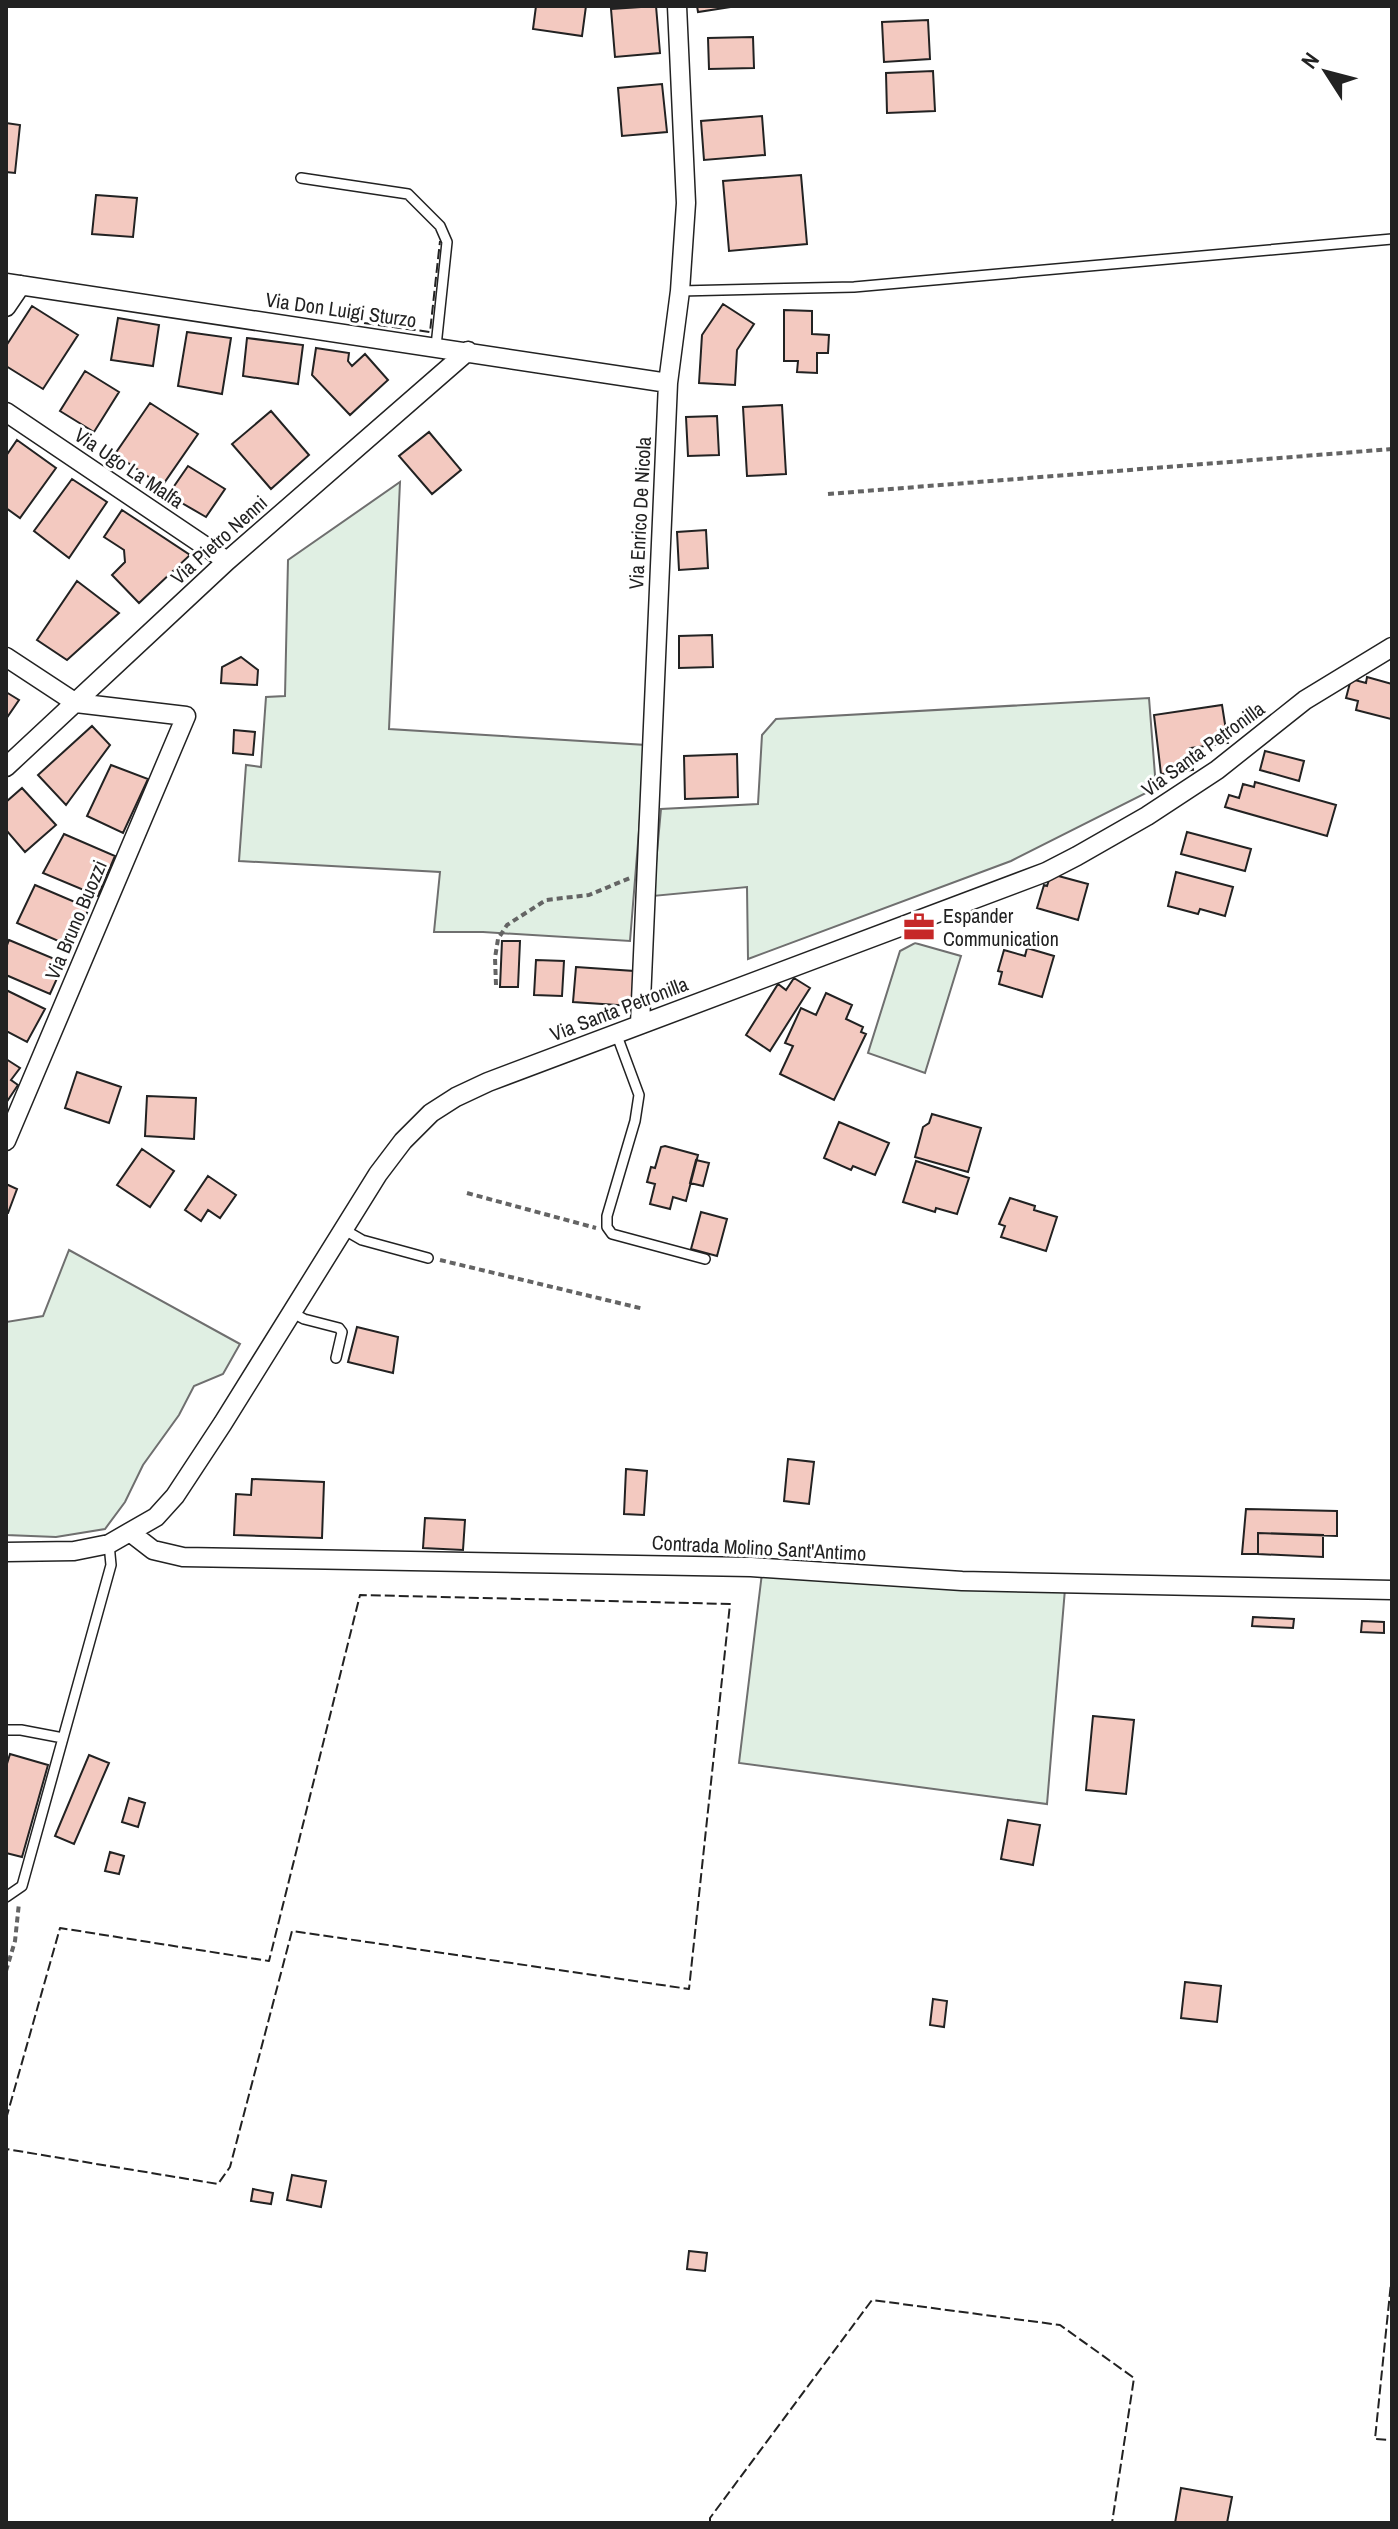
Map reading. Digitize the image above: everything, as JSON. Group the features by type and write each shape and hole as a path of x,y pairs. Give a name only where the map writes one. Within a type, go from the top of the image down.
{"street":[{"name":"Via Enrico De Nicola","path":"640,1024 668,383 680,291 686,203 677,6"},
{"name":"Via Don Luigi Sturzo","path":"13,284 668,383"},
{"path":"6,307 13,284"},
{"name":"Via Pietro Nenni","path":"6,767 227,561 468,351"},
{"name":"Via Ugo La Malfa","path":"6,412 227,561"},
{"name":"Via Santa Petronilla","path":"6,1552 74,1551 109,1544 156,1517 175,1496 378,1174 403,1141 431,1113 488,1082 1046,872 1147,816 1205,778 1305,700 1392,647"},
{"path":"6,657 76,703"},
{"name":"Via Bruno Buozzi","path":"6,1141 186,716 76,703"},
{"name":"Contrada Molino Sant'Antimo","path":"131,1533 153,1550 183,1557 751,1567 962,1581 1392,1590"}],"lane":[{"path":"301,178 408,194 440,226 447,242 436,346"},
{"path":"680,291 854,287 1392,239"},
{"path":"616,1033 639,1095 635,1121 607,1216 607,1227 612,1234 705,1259"},
{"path":"343,1229 362,1240 428,1258"},
{"path":"291,1312 304,1319 339,1328 342,1332 336,1358"},
{"path":"6,1897 22,1886 111,1565 109,1544"},
{"path":"6,1730 63,1738"}],"path":[{"path":"828,494 1392,449"},
{"path":"496,985 498,939 507,925 546,900 589,895 630,879 647,864"},
{"path":"467,1193 597,1229 607,1227"},
{"path":"428,1258 644,1309"},
{"path":"6,1971 15,1941 22,1886"}],"green space":[{"path":"400,482 389,729 646,745 630,941 434,932 440,872 239,861 246,765 261,767 266,697 285,696 288,560"},
{"path":"1149,698 1156,788 1011,861 748,959 747,887 653,896 661,809 758,804 762,735 776,719"},
{"path":"915,943 961,956 925,1073 868,1053 900,951"},
{"path":"69,1250 240,1344 223,1374 194,1386 179,1415 143,1465 125,1502 105,1529 56,1537 6,1535 6,1322 43,1316"},
{"path":"762,1573 1065,1589 1047,1804 739,1763"}],"building":[{"path":"536,6 586,6 582,36 533,29"},
{"path":"656,6 660,53 615,57 611,9"},
{"path":"697,6 737,6 698,12"},
{"path":"928,20 930,59 884,62 882,22"},
{"path":"753,37 754,68 709,69 708,38"},
{"path":"933,71 935,111 887,113 886,73"},
{"path":"662,84 667,132 622,136 618,88"},
{"path":"762,116 765,155 704,160 701,121"},
{"path":"6,123 20,125 15,173 6,172"},
{"path":"801,175 807,244 729,251 723,181"},
{"path":"96,195 137,198 133,237 92,234"},
{"path":"723,304 754,324 737,350 735,385 699,383 702,335"},
{"path":"32,306 78,335 43,389 6,366 6,346"},
{"path":"784,310 812,311 812,334 829,335 828,353 817,353 817,373 797,372 798,361 784,361"},
{"path":"118,318 159,325 153,366 111,360"},
{"path":"187,332 231,338 222,394 178,386"},
{"path":"247,338 303,345 298,384 243,376"},
{"path":"316,348 349,353 348,361 352,366 365,354 388,380 350,415 312,375"},
{"path":"85,371 119,392 94,432 60,411"},
{"path":"150,403 198,434 162,486 115,454"},
{"path":"782,405 786,474 747,476 743,407"},
{"path":"271,411 309,455 271,489 232,444"},
{"path":"717,416 719,455 688,456 686,417"},
{"path":"429,432 461,470 432,494 399,456"},
{"path":"17,440 56,468 20,518 6,508 6,456"},
{"path":"188,466 225,489 206,517 168,495"},
{"path":"72,479 107,502 69,558 34,531"},
{"path":"122,510 190,555 139,603 112,575 125,562 124,550 104,537"},
{"path":"706,530 708,568 679,570 677,532"},
{"path":"77,581 119,613 67,660 37,640"},
{"path":"712,635 713,667 679,668 679,636"},
{"path":"241,657 258,670 257,685 221,683 222,667"},
{"path":"1367,677 1392,684 1391,719 1356,710 1358,701 1346,698 1351,679 1366,683"},
{"path":"6,692 19,700 6,719"},
{"path":"1222,705 1228,743 1190,748 1193,770 1161,774 1154,715"},
{"path":"92,726 110,745 66,805 38,775"},
{"path":"234,730 255,732 253,755 233,753"},
{"path":"1265,751 1304,761 1299,781 1260,770"},
{"path":"737,754 738,797 685,799 684,756"},
{"path":"111,765 148,779 123,833 87,816"},
{"path":"1255,782 1336,805 1327,836 1225,807 1229,795 1239,798 1243,784 1254,787"},
{"path":"22,788 56,825 25,852 6,830 6,802"},
{"path":"1187,832 1251,849 1245,871 1181,854"},
{"path":"64,834 115,856 98,896 43,873"},
{"path":"1176,872 1233,887 1225,916 1200,909 1198,914 1168,906"},
{"path":"1051,874 1088,884 1078,920 1037,908"},
{"path":"35,885 89,908 72,947 17,923"},
{"path":"9,940 64,963 50,994 6,975"},
{"path":"502,941 520,941 518,987 500,987"},
{"path":"1027,948 1054,956 1042,997 999,984 1002,972 998,971 1004,950 1025,956"},
{"path":"536,960 564,961 562,996 534,995"},
{"path":"576,967 634,971 632,1006 573,1002"},
{"path":"794,978 810,988 770,1051 746,1035 778,984 786,990"},
{"path":"6,990 45,1009 27,1042 6,1031"},
{"path":"826,993 852,1005 846,1019 863,1027 861,1032 866,1034 834,1100 780,1074 793,1046 785,1043 801,1008 816,1015"},
{"path":"6,1059 20,1068 11,1080 18,1085 6,1103"},
{"path":"77,1072 121,1087 109,1123 65,1108"},
{"path":"147,1096 196,1098 194,1139 145,1136"},
{"path":"932,1114 981,1128 968,1172 915,1157 923,1127 929,1123"},
{"path":"839,1122 889,1143 875,1175 853,1166 851,1170 824,1158"},
{"path":"661,1147 698,1155 686,1201 673,1197 670,1209 650,1204 655,1184 647,1182"},
{"path":"142,1149 174,1171 150,1207 117,1185"},
{"path":"696,1160 709,1163 703,1186 690,1183"},
{"path":"916,1161 969,1178 957,1214 936,1208 935,1212 903,1202"},
{"path":"208,1176 236,1195 220,1218 208,1210 201,1221 185,1210"},
{"path":"6,1184 17,1189 8,1213 6,1213"},
{"path":"1010,1198 1057,1217 1046,1251 1001,1237 1005,1226 999,1224"},
{"path":"701,1212 727,1219 717,1256 691,1249"},
{"path":"357,1327 398,1337 393,1373 348,1362"},
{"path":"788,1459 814,1462 809,1504 784,1501"},
{"path":"626,1469 647,1471 644,1515 624,1514"},
{"path":"252,1479 324,1482 322,1538 234,1535 236,1494 251,1495"},
{"path":"1246,1509 1337,1511 1337,1536 1258,1533 1258,1554 1242,1554"},
{"path":"425,1518 465,1520 463,1550 423,1548"},
{"path":"1258,1533 1323,1535 1323,1557 1258,1554"},
{"path":"1253,1617 1294,1619 1293,1628 1252,1626"},
{"path":"1362,1621 1384,1622 1384,1633 1361,1632"},
{"path":"1093,1716 1134,1720 1126,1794 1086,1790"},
{"path":"10,1754 48,1765 22,1857 6,1853 6,1767"},
{"path":"89,1755 109,1763 74,1844 55,1836"},
{"path":"129,1798 145,1803 138,1827 122,1822"},
{"path":"1008,1820 1040,1825 1033,1865 1001,1859"},
{"path":"110,1852 124,1856 119,1874 105,1871"},
{"path":"1185,1982 1221,1986 1217,2022 1181,2018"},
{"path":"933,1999 947,2001 944,2027 930,2025"},
{"path":"292,2175 326,2181 321,2207 287,2200"},
{"path":"253,2189 273,2193 271,2204 251,2201"},
{"path":"689,2251 707,2253 705,2271 687,2269"},
{"path":"1181,2488 1232,2497 1227,2523 1175,2523"}],"fence":[{"path":"364,323 430,332 440,241"},
{"path":"6,2119 60,1928 269,1961 360,1595 730,1604 689,1989 292,1931 230,2167 218,2184 6,2149"},
{"path":"1392,2273 1375,2439 1392,2440"},
{"path":"710,2523 710,2518 872,2300 1060,2325 1134,2378 1112,2523"}],"place":[{"name":"Espander Communication","path":"919,927"}]}
